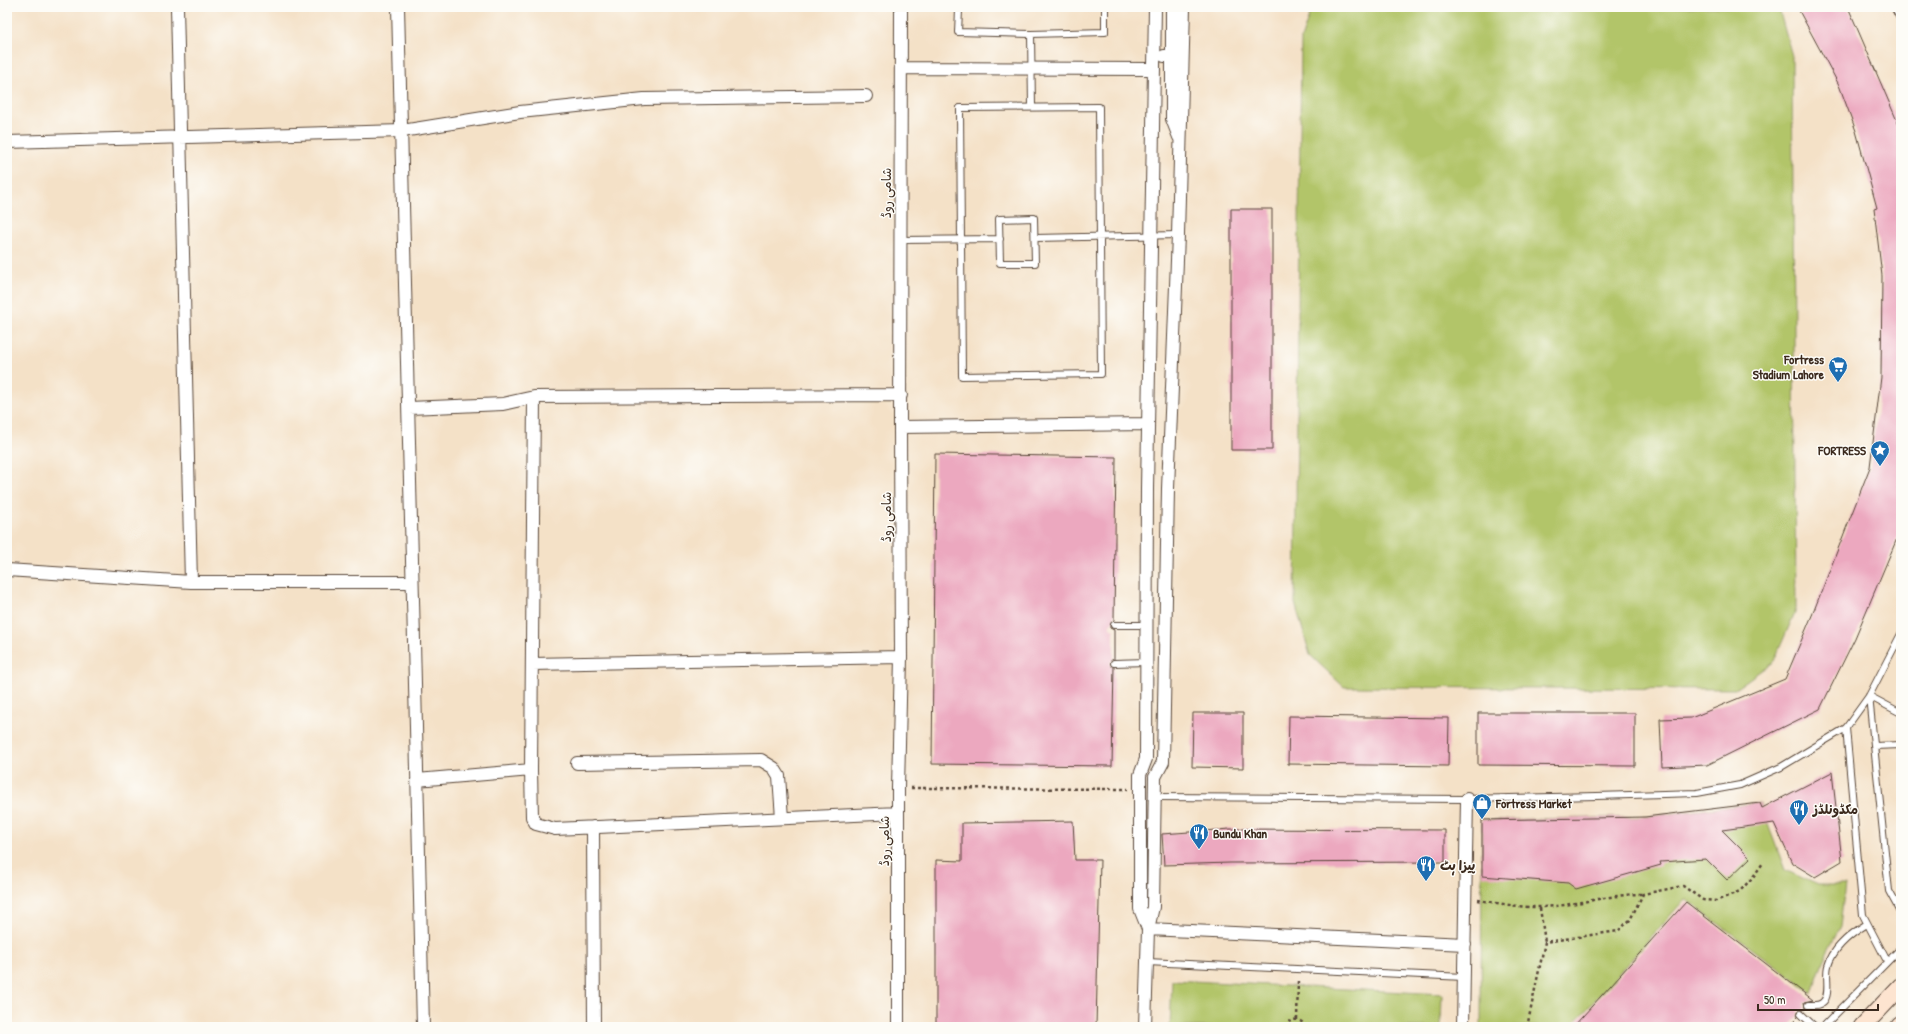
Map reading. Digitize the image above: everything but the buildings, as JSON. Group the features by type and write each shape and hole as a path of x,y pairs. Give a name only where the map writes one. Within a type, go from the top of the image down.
{"main road":[{"path":"1862,1027 1901,986"}],"street":[{"path":"176,7 191,582"},
{"path":"398,7 423,1027"},
{"name":"شامی روڈ","path":"898,1027 898,788 901,657 901,7"},
{"path":"1148,929 1140,909 1140,775 1146,759 1147,490 1155,7"},
{"path":"1172,7 1172,119 1181,140"},
{"path":"1145,1027 1148,929 1153,907 1155,777 1163,762 1168,489 1178,235 1184,7"},
{"path":"1154,56 1172,56"},
{"path":"900,68 1154,69"},
{"path":"7,142 180,138 402,130 520,112 644,99 866,96"},
{"path":"409,408 503,404 534,397 900,395"},
{"path":"534,397 531,770 532,817 536,824 555,829 898,813"},
{"path":"900,427 1148,424"},
{"path":"1147,490 1168,489"},
{"path":"7,570 191,582 412,582"},
{"path":"532,664 901,657"},
{"path":"577,763 761,760 774,768 779,776 782,818"},
{"path":"417,780 531,770"},
{"path":"1463,1027 1467,799"},
{"path":"593,827 594,1027"},
{"path":"1148,929 1465,944"}],"lane":[{"path":"960,10 958,32 1031,34 1105,32 1105,7"},
{"path":"1894,7 1901,20"},
{"path":"1031,34 1032,107"},
{"path":"1098,107 1099,237 1100,374 962,376 960,108 1098,107"},
{"path":"1034,218 1035,238 1035,263 1000,263 999,219 1034,218"},
{"path":"1035,238 1178,235"},
{"path":"900,240 1000,239"},
{"path":"1114,625 1146,625"},
{"path":"1154,797 1467,799 1697,793 1740,785 1781,768 1846,728 1869,696 1901,634"},
{"path":"1114,662 1146,662"},
{"path":"1869,696 1901,714"},
{"path":"1869,696 1889,890 1901,913"},
{"path":"1846,728 1863,915 1887,961"},
{"path":"1874,746 1901,745"},
{"path":"1808,1005 1816,1006 1824,1002 1826,995 1828,966 1831,958 1855,932 1867,924"},
{"path":"1823,1027 1901,948"},
{"path":"1147,962 1464,977"},
{"path":"1801,1014 1816,1027"}],"path":[{"path":"898,788 1140,790"},
{"path":"1465,899 1540,908 1572,905 1623,894 1643,894 1683,886 1703,900 1716,900 1740,891 1753,878 1763,862"},
{"path":"1545,942 1618,931 1630,920 1643,894"},
{"path":"1527,1027 1545,942 1540,908"},
{"path":"1297,1020 1298,969"},
{"path":"1285,1027 1289,1022 1297,1020 1301,1021 1305,1027"},
{"path":"1186,1025 1233,1027"}],"green space":[{"path":"1312,7 1778,7 1792,56 1796,610 1774,661 1735,689 1344,687 1310,655 1295,603 1301,39"},
{"path":"1760,803 1785,870 1818,885 1845,885 1840,927 1823,961 1812,993 1685,899 1571,1027 1481,1027 1482,820 1645,817"},
{"path":"1172,980 1442,994 1441,1027 1170,1027"}],"place":[{"name":"Fortress Stadium Lahore","path":"1838,383"},
{"name":"FORTRESS","path":"1880,467"},
{"name":"Fortress Market","path":"1482,820"},
{"name":"مکڈونلڈز","path":"1799,826"},
{"name":"Bundu Khan","path":"1199,850"},
{"name":"پیزا ہٹ","path":"1426,882"}]}
